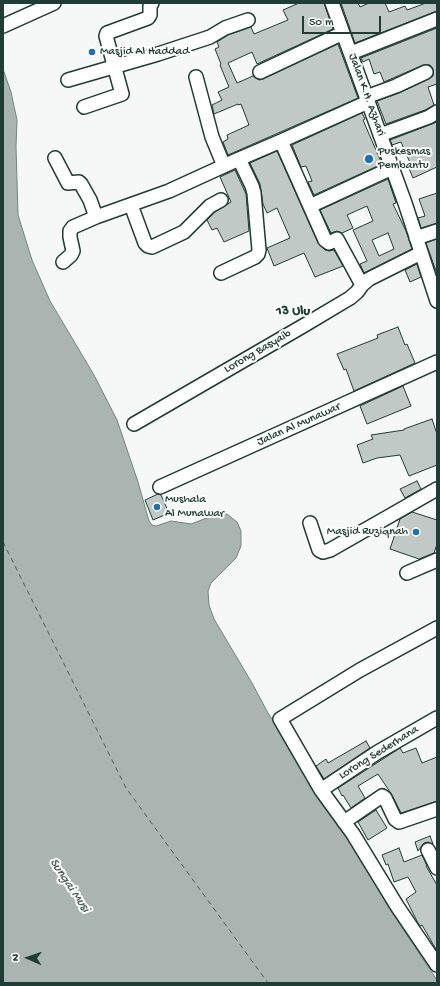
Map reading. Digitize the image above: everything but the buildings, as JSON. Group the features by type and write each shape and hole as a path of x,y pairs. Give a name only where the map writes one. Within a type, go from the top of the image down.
{"street":[{"path":"3,26 54,3"},
{"path":"84,108 122,94 106,40 108,33 148,18 152,3"},
{"name":"Jalan K.H. Azhari","path":"332,3 405,203 437,301"},
{"path":"351,53 437,19"},
{"path":"68,80 210,37 225,28 248,20"},
{"path":"260,72 343,33"},
{"path":"63,262 71,255 73,251 70,231 73,227 96,217 169,191 281,141 426,72"},
{"path":"196,77 212,137 224,166"},
{"path":"380,135 429,117 437,112"},
{"path":"281,141 327,242 329,243 337,239 362,285"},
{"path":"55,158 68,183 79,182 81,184 90,200 96,217"},
{"path":"221,273 255,258 259,250 254,193 238,159"},
{"path":"310,206 392,168"},
{"path":"131,205 145,243 152,247 184,232 210,206 221,200"},
{"path":"416,238 437,231"},
{"name":"Lorong Basyaib","path":"134,424 350,298 369,279 421,253"},
{"name":"Jalan Al Munawar","path":"160,487 437,362"},
{"path":"310,522 319,550 323,552 330,550 437,489"},
{"path":"407,573 437,560"},
{"path":"437,628 360,670 280,719 321,790 344,822 397,906 437,965"},
{"name":"Lorong Sederhana","path":"321,790 378,752 437,718"},
{"path":"344,822 382,796 384,796 393,816 398,821 408,820 437,809"},
{"path":"428,850 437,868"}],"water":[{"name":"Sungai Musi","path":"3,69 11,92 17,120 16,146 18,215 32,260 50,301 94,375 117,420 138,482 149,521 152,525 156,526 171,521 191,524 217,514 227,514 237,522 241,531 241,546 236,558 211,583 208,591 209,605 214,619 268,713 365,866 391,911 437,980 437,983 3,983"}],"ferry route":[{"path":"3,542 126,788 268,983"}],"place":[{"name":"Masjid Al Haddad","path":"92,52"},
{"name":"Puskesmas Pembantu","path":"369,159"},
{"name":"Mushala Al Munawar","path":"157,507"},
{"name":"Masjid Ruziqnah","path":"416,532"}],"district":[{"name":"13 Ulu","path":"293,312"}]}
